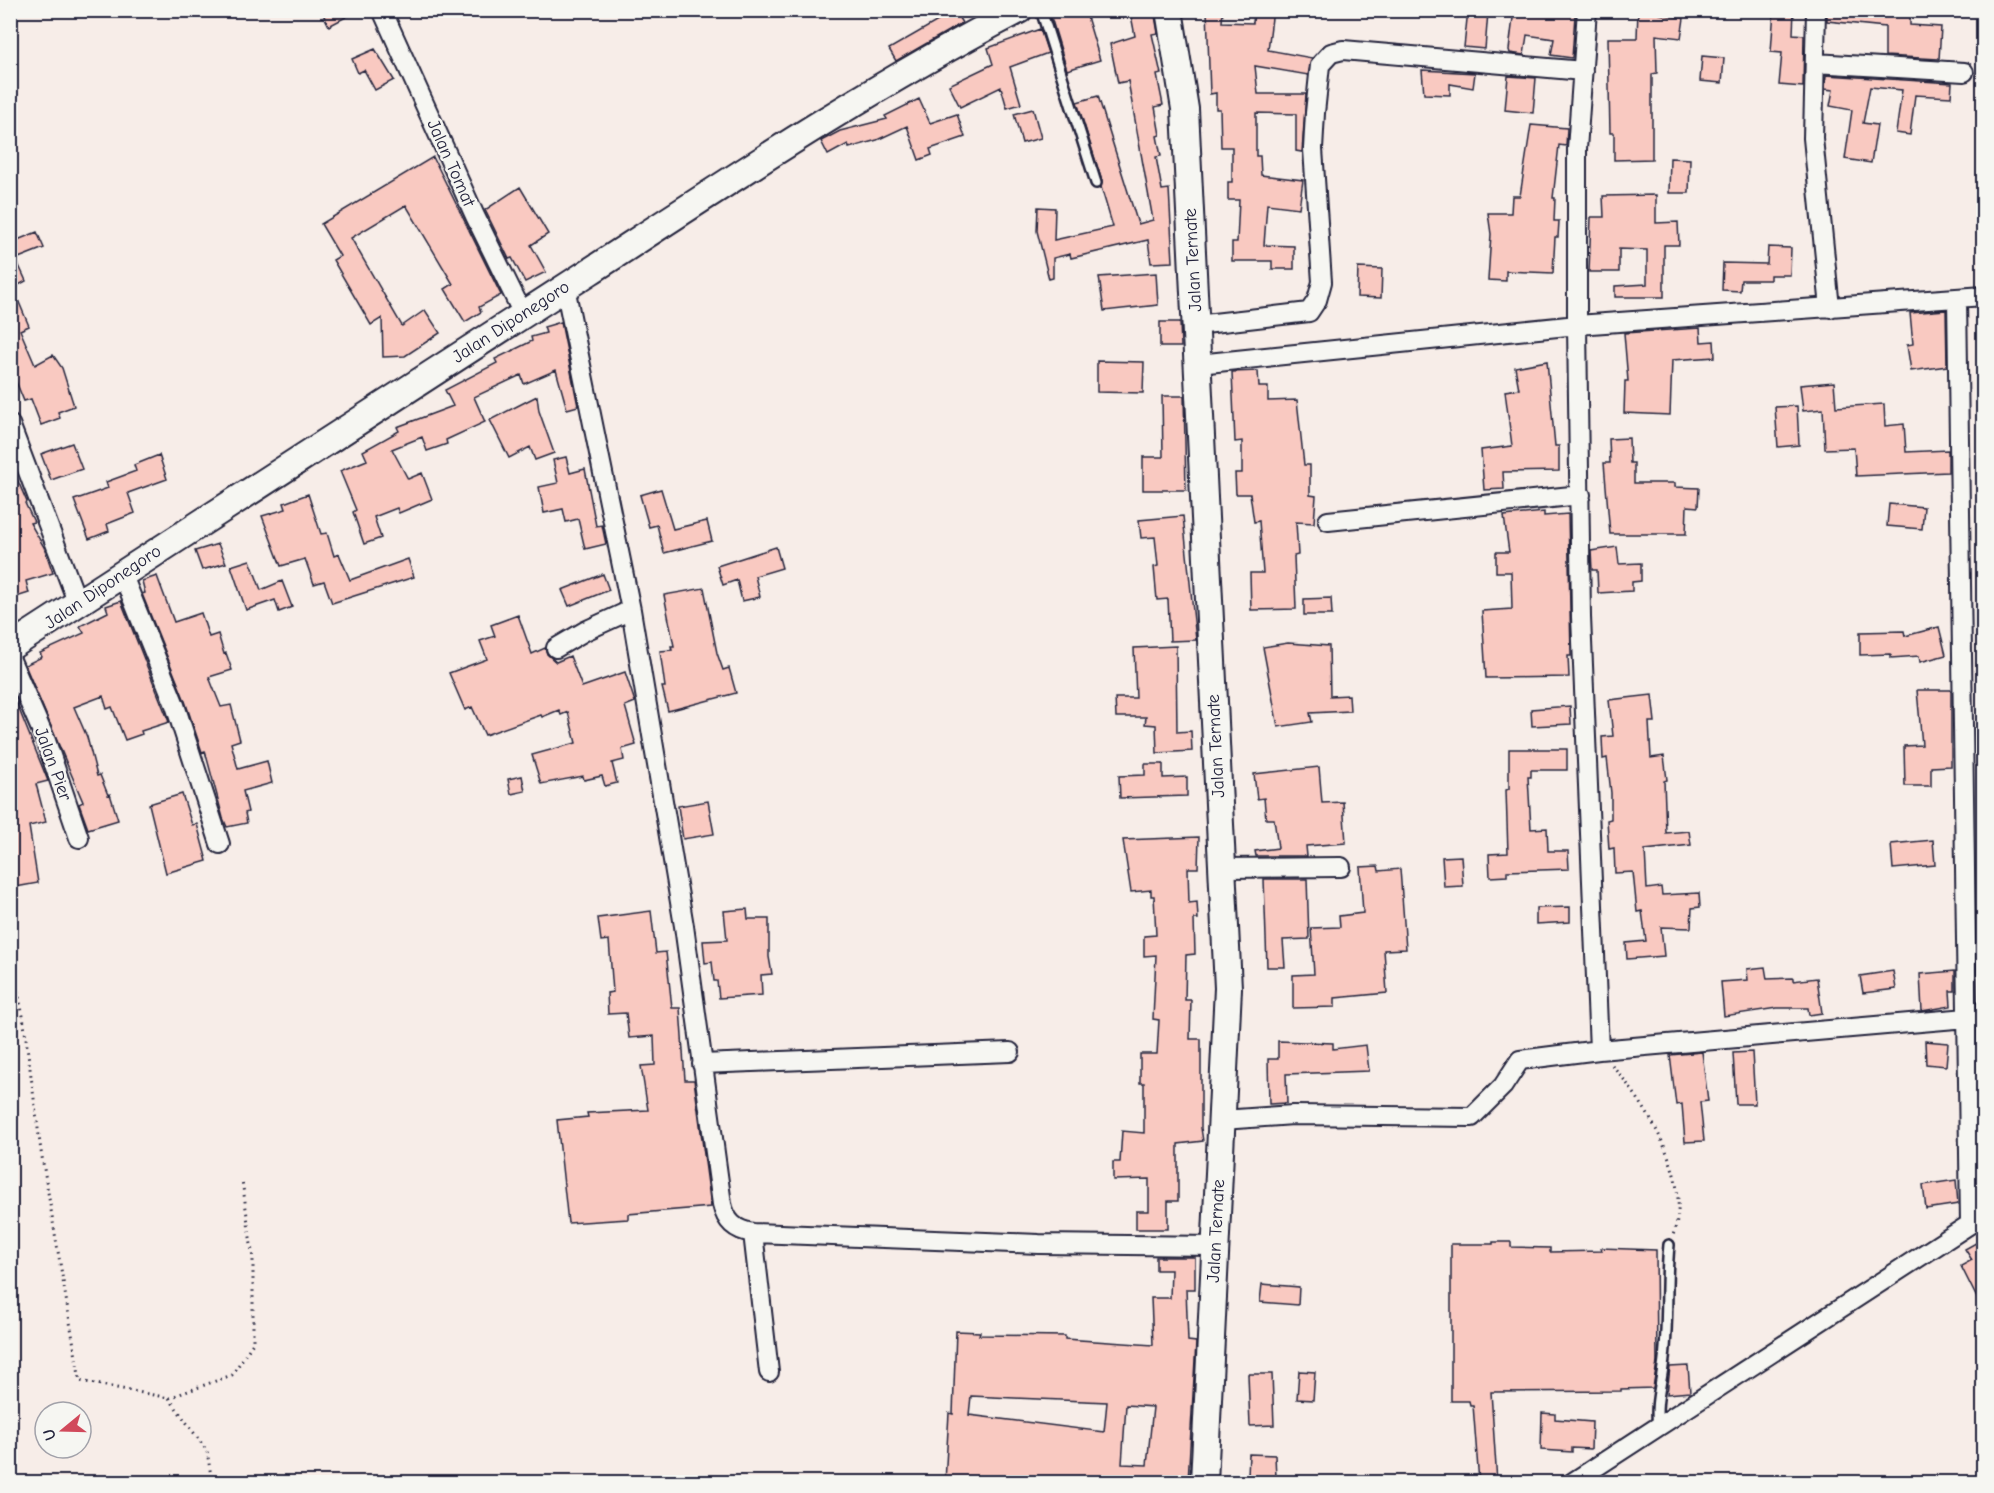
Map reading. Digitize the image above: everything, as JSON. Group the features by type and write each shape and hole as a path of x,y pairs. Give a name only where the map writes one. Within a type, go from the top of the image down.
{"street":[{"name":"Jalan Tomat","path":"382,10 475,216 523,314"},
{"name":"Jalan Diponegoro","path":"10,647 523,314 853,104 1019,10"},
{"name":"Jalan Ternate","path":"1169,10 1185,109 1228,988 1204,1482"},
{"path":"1587,10 1577,149 1577,325 1581,616 1599,1050"},
{"path":"1816,10 1814,138 1830,308"},
{"path":"1196,324 1308,312 1317,300 1322,282 1313,149 1315,112 1320,64 1331,53 1343,50 1583,70"},
{"path":"1815,63 1964,72"},
{"path":"565,287 631,610 684,926 724,1212 731,1225 753,1233 1039,1244 1216,1246"},
{"path":"1198,364 1577,325 1983,296"},
{"path":"1573,1482 1658,1427 1677,1412 1977,1220 1967,1018 1958,298"},
{"path":"10,424 78,604"},
{"path":"1328,521 1581,495"},
{"path":"122,573 175,705 220,844"},
{"path":"556,648 585,631 631,610"},
{"name":"Jalan Pier","path":"10,658 46,741 79,838"},
{"path":"1222,868 1341,867"},
{"path":"1222,1120 1293,1115 1472,1117 1503,1086 1520,1060 1599,1050 1967,1018"},
{"path":"702,1064 1010,1052"},
{"path":"753,1233 769,1372"}],"lane":[{"path":"1041,10 1096,183"},
{"path":"1658,1427 1656,1404 1664,1366 1665,1279 1669,1245"}],"path":[{"path":"10,956 23,1016 41,1151 80,1381 170,1398 232,1376 253,1343 253,1258 242,1180"},
{"path":"1599,1050 1627,1082 1644,1108 1668,1155 1679,1193 1678,1222 1669,1245"},
{"path":"170,1398 207,1451 212,1482"}],"building":[{"path":"321,10 359,10 329,26"},
{"path":"1072,10 1085,10 1100,60 1067,70 1051,17"},
{"path":"1130,10 1154,10 1158,33 1152,34 1161,74 1157,75 1163,105 1155,107 1161,156 1156,157 1162,190 1169,189 1173,262 1151,263 1148,240 1071,258 1070,254 1053,258 1053,278 1049,279 1037,231 1038,207 1055,208 1054,240 1113,227 1101,187 1102,181 1077,102 1098,96 1138,224 1153,220 1128,81 1118,83 1110,44 1135,36"},
{"path":"1207,10 1223,10 1222,22 1253,23 1254,10 1273,10 1268,50 1312,58 1308,75 1255,66 1258,94 1306,94 1302,152 1296,151 1296,114 1256,113 1256,156 1260,156 1261,175 1303,180 1299,208 1267,204 1264,245 1294,246 1294,269 1272,269 1272,261 1232,261 1232,242 1237,242 1239,200 1228,200 1228,182 1232,182 1232,147 1221,147 1220,109 1216,109 1216,93 1210,94"},
{"path":"1468,10 1488,12 1485,49 1464,47"},
{"path":"1514,10 1575,15 1572,58 1551,55 1554,39 1527,35 1524,55 1510,53"},
{"path":"1638,10 1660,10 1660,14 1684,18 1681,38 1656,35 1657,73 1652,74 1652,159 1614,160 1614,133 1610,133 1608,38 1637,38"},
{"path":"1774,10 1794,10 1793,34 1804,35 1803,87 1779,85 1782,53 1771,52"},
{"path":"1827,10 1910,10 1910,25 1941,27 1939,59 1885,56 1885,27 1827,21"},
{"path":"955,11 962,23 896,61 889,49"},
{"path":"1040,29 1048,53 1010,67 1021,104 1007,108 1001,87 960,107 949,85 993,64 988,48"},
{"path":"375,49 394,80 375,90 364,70 358,73 352,59"},
{"path":"1702,56 1724,58 1722,83 1700,81"},
{"path":"1422,70 1475,73 1473,88 1450,84 1450,95 1424,94"},
{"path":"1826,75 1952,83 1951,97 1915,95 1910,135 1896,133 1902,90 1870,87 1863,123 1877,125 1871,163 1845,159 1852,110 1830,106 1833,90 1825,89"},
{"path":"1508,76 1536,78 1533,113 1505,110"},
{"path":"919,99 930,123 957,114 965,137 930,149 932,155 919,160 907,126 877,140 849,148 848,144 828,155 821,141 840,131 887,119 885,116"},
{"path":"1033,109 1041,138 1022,143 1014,114"},
{"path":"1531,125 1567,128 1566,146 1559,145 1553,198 1555,198 1554,221 1559,221 1558,237 1555,237 1553,273 1506,271 1506,281 1488,280 1491,234 1488,213 1511,213 1512,196 1520,196"},
{"path":"433,157 501,295 479,307 481,312 465,322 445,289 453,284 406,205 351,238 402,326 425,310 440,333 405,356 383,357 382,318 371,325 333,260 340,256 321,224"},
{"path":"1670,158 1690,159 1689,193 1669,193"},
{"path":"520,187 548,234 531,245 546,272 525,282 512,258 509,259 485,210"},
{"path":"1656,195 1656,223 1678,222 1679,245 1664,245 1664,297 1615,297 1615,286 1647,284 1647,250 1619,249 1619,272 1589,272 1591,217 1604,217 1603,196"},
{"path":"37,232 44,248 16,259 26,281 13,288 29,326 20,330 35,365 53,355 62,368 74,406 58,412 60,418 41,425 31,399 24,401 10,367 10,243"},
{"path":"1768,247 1791,248 1790,275 1770,275 1770,280 1741,280 1740,291 1722,290 1723,263 1767,264"},
{"path":"1358,268 1382,269 1381,298 1357,297"},
{"path":"1156,273 1158,305 1104,311 1099,277"},
{"path":"1946,310 1947,366 1911,371 1907,345 1913,344 1910,313"},
{"path":"561,322 578,406 567,409 556,370 524,384 521,375 474,397 485,422 446,440 447,444 427,451 422,437 392,449 408,479 422,473 432,499 399,513 397,508 374,517 381,538 364,544 353,512 356,510 340,471 367,460 363,451 399,431 397,427 453,406 445,390 497,363 495,359 532,341 531,337 546,333 544,327"},
{"path":"1160,322 1180,322 1181,347 1160,347"},
{"path":"1700,328 1701,342 1714,341 1715,357 1672,360 1670,415 1624,413 1625,381 1628,381 1624,333"},
{"path":"1097,361 1144,362 1143,393 1097,392"},
{"path":"1547,361 1555,446 1559,446 1559,471 1503,472 1504,489 1484,490 1481,450 1512,446 1505,391 1519,389 1515,367"},
{"path":"1258,371 1259,387 1268,387 1268,401 1297,400 1304,465 1310,465 1310,495 1316,496 1314,523 1296,522 1298,555 1294,556 1296,609 1251,610 1250,573 1263,573 1259,521 1254,522 1250,494 1236,494 1235,473 1242,473 1242,441 1235,442 1232,372"},
{"path":"1834,382 1836,407 1884,404 1885,426 1904,424 1906,452 1948,450 1948,472 1856,476 1854,448 1825,449 1823,409 1803,411 1800,385"},
{"path":"537,396 539,411 554,453 535,460 530,447 509,458 490,420"},
{"path":"1162,396 1184,396 1186,490 1143,490 1143,457 1163,457"},
{"path":"1797,406 1799,445 1778,447 1775,407"},
{"path":"1629,438 1630,463 1634,463 1634,483 1675,483 1675,487 1699,488 1698,507 1687,506 1686,534 1610,534 1604,463 1610,463 1609,439"},
{"path":"72,443 82,469 51,480 41,454"},
{"path":"159,455 167,479 128,493 135,513 107,524 109,531 89,539 74,500 108,488 106,482 136,471 134,465"},
{"path":"566,457 570,473 585,469 596,526 602,525 606,544 585,549 578,519 566,522 563,509 544,513 539,487 558,483 553,460"},
{"path":"10,463 34,522 30,523 44,547 53,573 26,581 29,593 10,599"},
{"path":"661,489 673,529 707,521 712,541 664,553 657,525 649,527 640,495"},
{"path":"308,494 321,534 327,533 334,556 339,554 350,580 408,559 414,577 332,603 324,581 314,584 305,559 281,566 262,516 286,509 284,503"},
{"path":"1889,504 1924,507 1922,529 1887,526"},
{"path":"1544,512 1544,516 1568,514 1571,656 1568,656 1569,677 1486,678 1482,611 1512,609 1511,572 1496,572 1496,552 1509,552 1504,516"},
{"path":"1183,516 1196,640 1170,641 1168,599 1157,600 1154,567 1158,566 1155,537 1141,538 1139,520"},
{"path":"218,544 226,563 202,570 195,551"},
{"path":"776,547 782,568 755,576 760,597 742,601 737,580 723,585 717,566"},
{"path":"1617,547 1619,564 1641,563 1641,581 1632,582 1632,591 1598,593 1597,570 1592,570 1591,551"},
{"path":"250,560 261,590 282,581 292,607 279,612 275,600 246,610 231,566"},
{"path":"603,574 609,590 569,606 562,590"},
{"path":"157,576 174,622 201,613 209,637 218,634 224,654 226,653 232,670 209,677 221,707 231,705 240,740 231,743 238,769 267,761 272,783 243,791 248,812 245,813 247,823 227,827 223,818 205,751 202,752 185,701 142,594 145,593 142,581"},
{"path":"704,588 717,653 723,670 729,668 736,693 668,711 662,687 665,687 660,651 672,650 671,646 674,646 664,595"},
{"path":"1331,598 1332,615 1304,615 1304,599"},
{"path":"121,601 169,722 141,731 142,734 125,740 112,707 107,709 103,696 74,707 87,737 97,776 100,775 108,795 110,794 118,820 88,829 79,804 83,802 25,665 42,657 40,653 84,633 80,626 108,612 106,606"},
{"path":"518,615 532,654 545,648 547,654 556,662 570,656 582,687 625,672 635,702 625,706 636,745 622,749 624,760 612,763 617,783 605,786 602,776 584,780 583,776 541,784 532,755 576,743 568,712 561,715 559,710 485,735 472,707 465,710 449,673 487,659 480,641 495,636 491,625"},
{"path":"1939,627 1946,655 1920,662 1919,656 1891,658 1891,654 1860,655 1860,632 1904,631 1905,636"},
{"path":"1288,643 1329,646 1330,696 1349,695 1350,711 1310,713 1312,722 1278,727 1263,647"},
{"path":"1176,646 1177,732 1191,731 1192,751 1157,753 1156,725 1145,724 1146,717 1116,717 1115,698 1136,698 1134,648"},
{"path":"10,687 48,781 36,784 46,822 29,826 38,883 10,888 10,765 17,762 10,750 10,734 16,731 10,718"},
{"path":"1917,690 1951,690 1951,766 1931,767 1931,786 1905,786 1904,746 1922,745"},
{"path":"1652,695 1655,722 1649,722 1651,758 1664,756 1667,780 1664,781 1666,833 1689,831 1691,845 1645,850 1647,889 1661,887 1662,895 1699,893 1700,907 1692,908 1691,928 1661,927 1664,956 1627,959 1626,943 1646,941 1642,911 1637,912 1633,872 1615,873 1614,848 1609,849 1607,820 1611,819 1611,793 1607,758 1603,759 1602,737 1613,736 1609,700"},
{"path":"1570,706 1571,724 1532,726 1531,709"},
{"path":"1509,749 1567,749 1567,770 1531,770 1531,777 1528,777 1531,829 1547,828 1548,851 1568,851 1569,869 1507,871 1507,876 1490,877 1489,854 1508,853 1506,790 1509,789"},
{"path":"1145,764 1163,764 1163,778 1187,777 1187,796 1120,798 1119,776 1145,775"},
{"path":"1319,767 1322,803 1343,802 1346,843 1306,846 1307,856 1256,856 1255,851 1278,848 1274,819 1266,819 1264,798 1257,799 1254,774"},
{"path":"522,776 525,791 511,794 508,779"},
{"path":"182,794 192,825 197,824 207,861 166,873 149,804"},
{"path":"708,801 714,834 683,839 678,806"},
{"path":"1199,837 1198,868 1188,868 1189,903 1197,902 1198,919 1194,919 1195,954 1186,955 1185,1000 1191,1000 1190,1039 1201,1039 1203,1141 1178,1144 1178,1201 1168,1201 1168,1229 1136,1229 1136,1211 1149,1211 1149,1179 1113,1180 1113,1162 1120,1162 1122,1131 1144,1133 1144,1083 1140,1083 1140,1054 1157,1054 1159,1020 1153,1019 1156,955 1144,956 1144,936 1156,935 1154,896 1151,896 1151,890 1131,892 1123,840"},
{"path":"1933,840 1935,865 1893,869 1891,844"},
{"path":"1461,856 1463,886 1444,887 1442,857"},
{"path":"1378,866 1379,871 1400,869 1406,949 1384,950 1387,993 1335,998 1335,1007 1293,1008 1293,975 1314,974 1311,928 1340,927 1339,916 1363,913 1360,867"},
{"path":"1264,879 1307,879 1309,939 1283,940 1285,967 1267,967"},
{"path":"1570,907 1570,922 1536,924 1536,908"},
{"path":"747,909 748,919 769,919 769,957 772,974 761,975 762,995 719,998 712,962 705,963 703,941 727,940 724,911"},
{"path":"651,911 656,953 666,952 672,1008 680,1008 685,1080 694,1080 711,1207 628,1214 628,1219 568,1223 557,1120 588,1117 587,1113 648,1110 641,1066 655,1065 654,1036 629,1038 626,1013 608,1014 607,993 613,992 609,940 601,941 598,918"},
{"path":"1765,967 1767,979 1793,978 1793,981 1817,978 1822,1013 1809,1015 1808,1008 1777,1008 1724,1016 1721,982 1748,980 1747,969"},
{"path":"1893,971 1896,989 1863,993 1860,976"},
{"path":"1955,971 1955,991 1950,991 1951,1006 1922,1011 1920,974"},
{"path":"1278,1041 1333,1043 1333,1049 1366,1045 1369,1071 1286,1074 1287,1103 1269,1104 1268,1059 1278,1059"},
{"path":"1925,1041 1948,1043 1946,1066 1926,1064"},
{"path":"1702,1052 1708,1101 1700,1102 1704,1141 1685,1142 1682,1104 1676,1105 1670,1055"},
{"path":"1752,1052 1755,1104 1736,1104 1733,1053"},
{"path":"1956,1180 1958,1204 1926,1209 1923,1185"},
{"path":"1983,1239 1983,1310 1961,1266 1972,1260 1965,1249"},
{"path":"1493,1242 1511,1242 1511,1247 1550,1248 1550,1252 1602,1251 1601,1248 1656,1250 1657,1362 1653,1388 1621,1389 1621,1391 1491,1392 1497,1482 1479,1482 1473,1405 1470,1405 1469,1401 1451,1401 1451,1244 1493,1244"},
{"path":"1156,1257 1195,1257 1195,1289 1186,1289 1188,1341 1196,1342 1188,1482 945,1482 949,1413 953,1414 956,1331 980,1332 979,1335 1065,1336 1065,1339 1153,1345 1151,1298 1170,1298 1171,1270 1156,1270","holes":["971,1396 1107,1402 1104,1432 969,1415","1126,1405 1153,1407 1147,1465 1122,1464"]},
{"path":"1262,1284 1299,1287 1298,1305 1260,1302"},
{"path":"1688,1366 1690,1392 1667,1394 1670,1367"},
{"path":"1299,1371 1315,1372 1313,1400 1297,1399"},
{"path":"1248,1374 1272,1374 1274,1425 1250,1426"},
{"path":"1542,1413 1555,1414 1555,1419 1592,1422 1591,1449 1572,1448 1572,1452 1541,1450"},
{"path":"1249,1454 1275,1455 1276,1478 1248,1476"}]}
